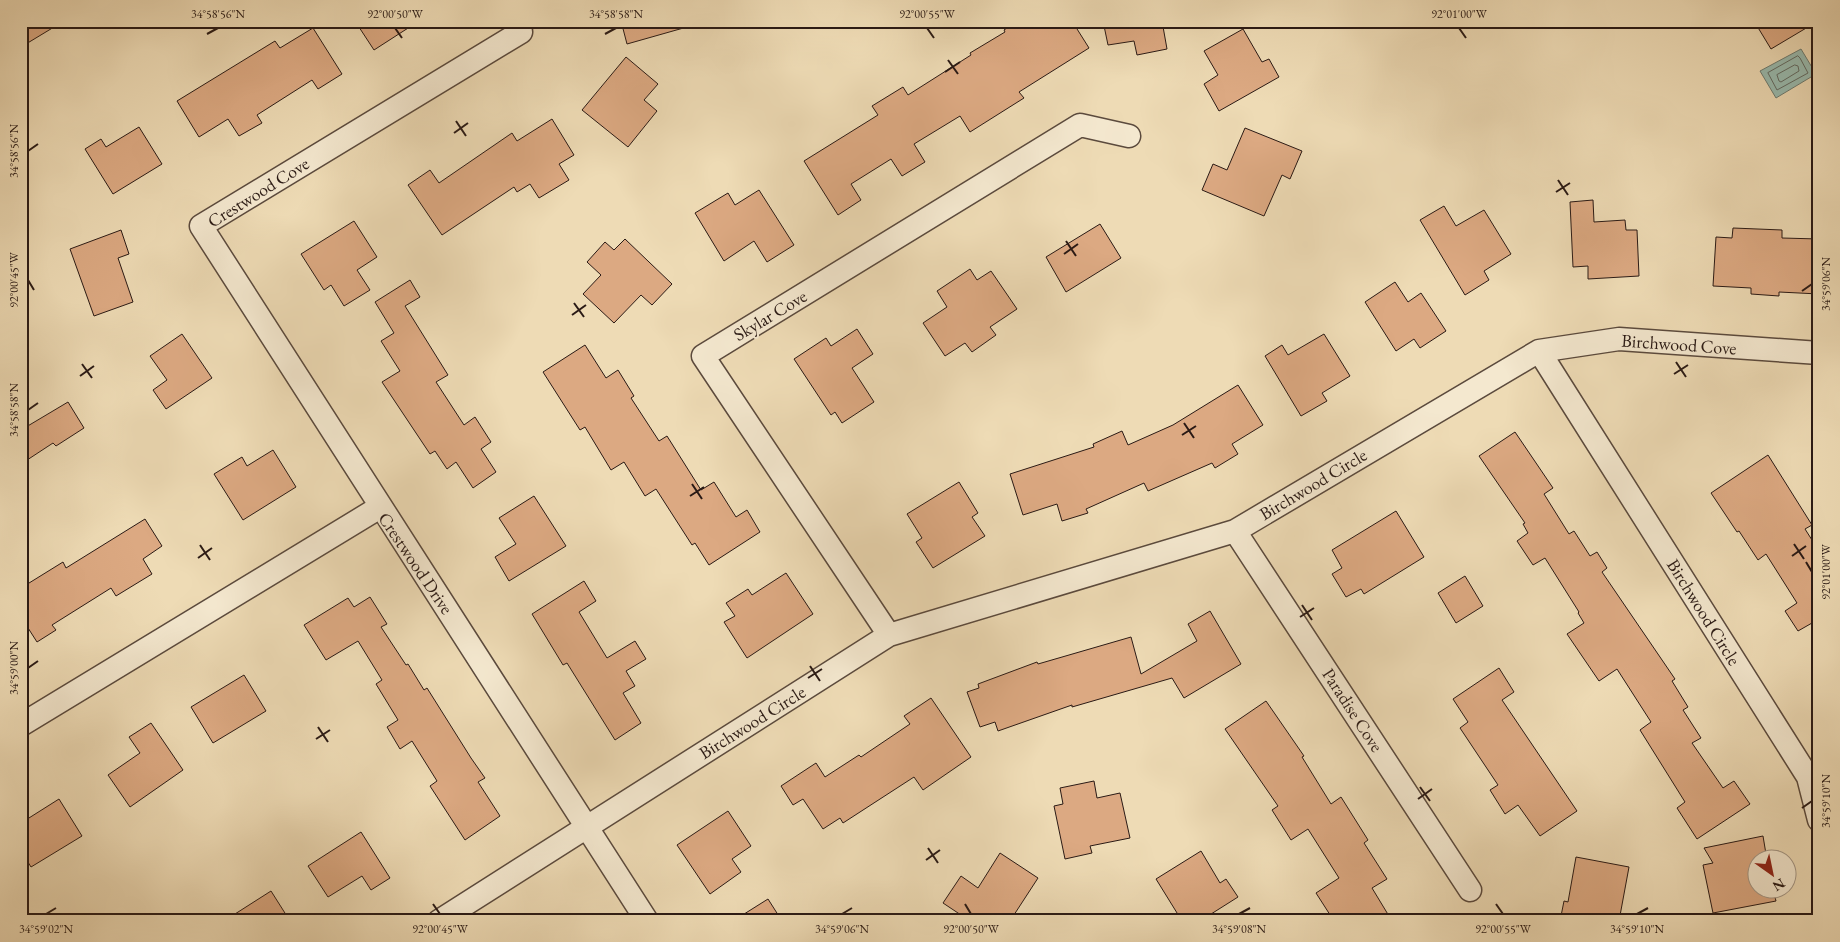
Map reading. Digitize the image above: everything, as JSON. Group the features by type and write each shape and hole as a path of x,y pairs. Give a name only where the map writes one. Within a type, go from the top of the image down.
{"street":[{"name":"Crestwood Cove","path":"380,506 201,226 521,32"},
{"name":"Skylar Cove","path":"888,635 703,356 1080,126 1129,136"},
{"name":"Birchwood Cove","path":"1539,351 1619,339 1819,353"},
{"name":"Birchwood Circle","path":"587,827 888,635 1235,530 1539,351 1808,777 1819,820"},
{"name":"Crestwood Drive","path":"21,725 380,506 647,921"},
{"name":"Paradise Cove","path":"1235,530 1470,890"},
{"path":"439,921 587,827"}],"water":[{"path":"1801,49 1816,74 1776,98 1760,71"}],"building":[{"path":"21,21 64,21 21,47"},
{"path":"355,21 419,21 374,50"},
{"path":"621,21 687,21 687,27 627,44"},
{"path":"1017,21 1072,21 1089,48 1019,92 1024,98 970,132 960,116 914,144 925,162 902,176 891,159 851,184 861,200 838,215 804,161 878,115 872,106 903,87 908,95 1005,32 1004,30"},
{"path":"1103,21 1162,21 1167,49 1137,55 1134,41 1108,45"},
{"path":"1754,21 1818,21 1771,49"},
{"path":"313,28 342,74 318,89 312,80 257,115 262,123 239,136 228,119 199,137 177,101 275,41 280,48"},
{"path":"1243,29 1262,62 1269,59 1279,77 1219,111 1204,84 1218,75 1204,51"},
{"path":"626,57 658,84 644,100 657,111 628,147 582,110"},
{"path":"552,119 574,155 559,164 569,180 539,198 530,184 517,192 514,187 442,235 408,185 430,170 439,183 512,133 517,141"},
{"path":"139,127 162,164 113,194 85,149 101,139 106,147"},
{"path":"1245,128 1302,151 1290,179 1282,175 1264,216 1202,190 1213,164 1227,170"},
{"path":"759,190 794,245 767,262 754,241 724,261 695,213 728,193 735,205"},
{"path":"1593,200 1594,222 1625,220 1626,230 1637,230 1639,276 1588,279 1588,266 1573,267 1570,202"},
{"path":"1444,206 1456,226 1484,210 1511,254 1484,271 1489,280 1465,295 1420,220"},
{"path":"354,221 377,257 357,270 370,290 344,306 331,285 324,290 301,254"},
{"path":"1100,224 1121,258 1066,292 1046,257"},
{"path":"1733,228 1782,230 1782,238 1819,239 1819,294 1779,292 1779,296 1751,294 1751,288 1713,286 1716,237 1732,238"},
{"path":"121,230 129,254 118,258 133,302 94,316 70,249"},
{"path":"625,239 672,284 652,305 641,295 614,323 583,294 601,275 587,262 605,242 614,250"},
{"path":"970,269 977,280 991,271 1017,309 990,327 996,335 972,352 965,343 945,356 923,323 947,307 937,291"},
{"path":"410,280 420,297 405,306 448,375 436,382 464,425 475,417 491,442 481,449 496,472 473,488 456,462 447,469 435,451 430,454 382,382 400,371 381,341 394,333 375,302"},
{"path":"1395,282 1408,302 1421,293 1446,331 1420,348 1414,339 1396,351 1365,302"},
{"path":"857,329 873,354 852,368 874,402 842,423 835,412 831,415 794,359 826,338 831,346"},
{"path":"182,334 212,378 166,409 153,390 167,380 150,356"},
{"path":"1324,334 1350,376 1322,393 1327,401 1301,416 1265,356 1282,345 1288,355"},
{"path":"585,345 606,378 618,370 634,396 631,398 659,441 667,436 701,490 714,482 736,517 747,510 760,532 709,565 695,543 692,545 656,489 645,496 624,462 611,470 585,427 580,430 543,372"},
{"path":"1238,385 1263,425 1232,444 1238,454 1215,468 1212,463 1148,491 1144,483 1086,509 1088,513 1062,521 1057,504 1023,515 1010,474 1094,447 1093,444 1122,431 1128,445 1173,425"},
{"path":"68,402 84,428 56,446 53,443 21,464 21,430"},
{"path":"1515,432 1553,488 1544,494 1569,534 1574,531 1590,556 1597,552 1607,568 1602,572 1675,679 1672,681 1688,707 1683,710 1701,738 1692,743 1723,788 1734,781 1750,804 1697,839 1677,808 1685,802 1640,730 1651,722 1617,669 1599,681 1567,634 1584,623 1579,612 1545,558 1533,565 1517,541 1528,533 1523,524 1525,523 1479,456"},
{"path":"273,450 296,487 243,520 214,474 242,457 247,466"},
{"path":"1768,455 1812,525 1805,529 1819,551 1819,619 1798,631 1785,611 1797,603 1766,554 1758,560 1711,493"},
{"path":"959,482 978,513 972,517 985,536 933,568 916,542 922,538 907,514"},
{"path":"534,496 566,546 509,581 495,557 516,544 499,518"},
{"path":"1396,511 1424,557 1364,594 1361,589 1346,597 1332,574 1342,568 1332,550"},
{"path":"145,519 162,546 143,559 152,574 116,596 111,588 52,625 56,630 37,642 21,617 21,588 63,562 66,568"},
{"path":"786,573 813,614 747,658 724,622 735,616 726,603 748,589 752,595"},
{"path":"1465,576 1483,606 1456,623 1438,593"},
{"path":"584,581 596,601 579,612 607,658 635,641 646,659 626,671 635,686 623,693 641,723 615,740 567,663 563,665 532,614"},
{"path":"370,597 387,624 381,627 424,690 427,688 485,778 478,782 500,816 465,840 430,786 437,781 412,741 400,749 387,727 398,720 376,684 382,680 358,641 326,660 304,625 348,598 354,607"},
{"path":"1210,611 1241,664 1184,698 1172,678 1072,707 1072,705 998,731 995,722 980,727 967,692 979,688 978,684 1037,662 1038,664 1131,637 1141,674 1197,641 1188,624"},
{"path":"1499,668 1514,692 1502,700 1577,811 1540,836 1518,805 1505,814 1490,790 1498,785 1460,728 1468,722 1453,699"},
{"path":"244,675 266,711 213,743 191,707"},
{"path":"931,698 971,757 923,790 914,777 843,823 840,818 823,829 803,799 793,805 781,786 816,763 825,777 859,755 861,757 910,724 904,716"},
{"path":"1266,701 1304,756 1302,757 1331,804 1341,797 1368,840 1364,843 1387,879 1372,888 1392,921 1334,921 1316,893 1339,878 1308,829 1291,840 1272,810 1278,806 1225,729"},
{"path":"151,723 183,770 130,807 108,775 140,753 129,737"},
{"path":"1094,781 1097,798 1120,793 1130,838 1090,846 1092,853 1065,859 1054,806 1063,804 1060,788"},
{"path":"59,799 82,836 31,867 21,851 21,823"},
{"path":"728,811 751,846 732,859 741,872 710,894 677,845"},
{"path":"361,832 390,878 371,890 362,876 328,897 308,866"},
{"path":"1763,836 1765,850 1748,850 1748,900 1776,901 1713,913 1703,865 1713,863 1704,848"},
{"path":"1201,851 1220,883 1226,879 1238,897 1200,921 1182,921 1156,879"},
{"path":"1000,853 1038,878 1010,921 970,921 943,903 961,876 978,888"},
{"path":"1576,857 1629,867 1619,921 1560,921 1564,901 1568,902"},
{"path":"271,891 290,921 224,921"},
{"path":"768,899 782,921 733,921"}]}
